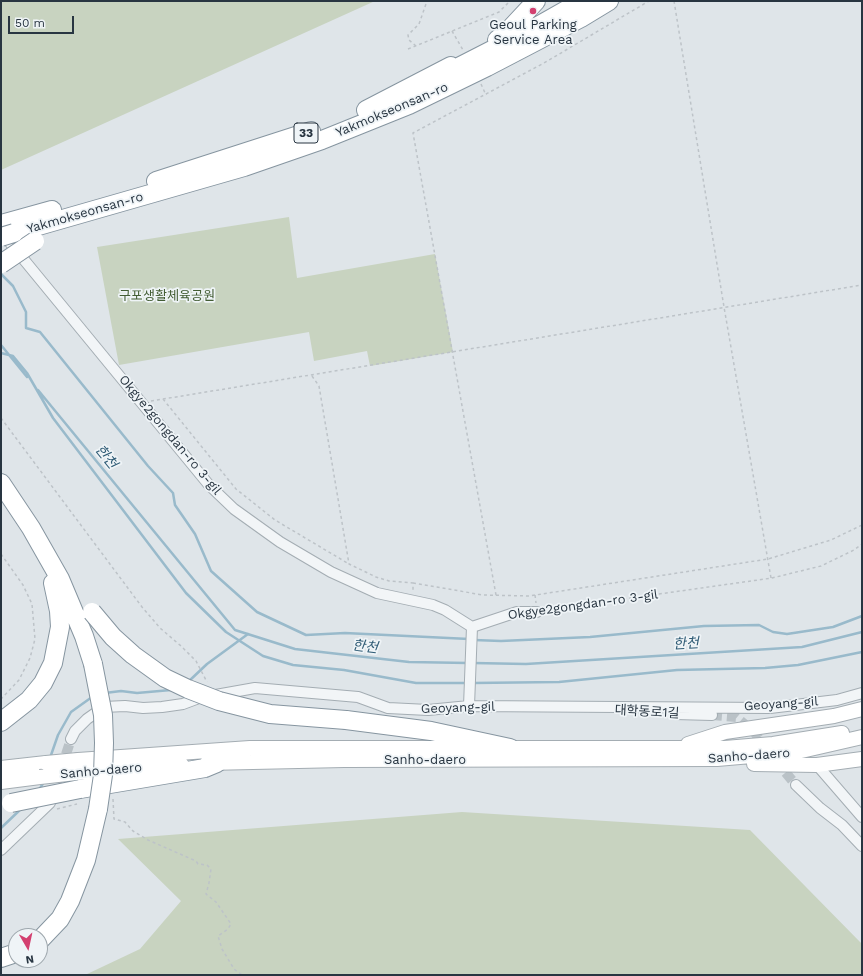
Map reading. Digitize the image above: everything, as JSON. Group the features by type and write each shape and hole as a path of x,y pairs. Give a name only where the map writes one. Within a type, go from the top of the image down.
{"highway":[{"path":"366,110 494,42 509,30 536,1"},
{"name":"Yakmokseonsan-ro","path":"6,229 320,128 366,110 406,94 529,31 582,1"},
{"name":"Yakmokseonsan-ro","path":"6,229 165,191 244,167 322,140 409,105 487,67 581,18 609,1"},
{"path":"1,264 35,241 90,216 165,191"},
{"path":"1,483 47,555 113,637 133,655 166,678 188,689 219,701 270,714 346,720 431,731 510,748"},
{"path":"1,496 51,576 89,664"},
{"path":"43,928 51,919 66,895 84,846 87,792 103,775 103,722 89,664 74,609 47,555"},
{"path":"1,722 29,700 42,683 53,663 60,633 60,620 51,576"},
{"path":"6,804 87,792 205,768 218,763"},
{"path":"48,932 60,919 70,901 86,860 87,792"}],"street":[{"name":"Okgye2gongdan-ro 3-gil","path":"6,229 209,485 234,509 280,542 331,572 377,593 433,605 472,630 517,612 537,612"},
{"path":"469,702 472,630"},
{"name":"Geoyang-gil","path":"71,739 75,731 87,719 104,707 162,707 183,704 199,698 255,688 358,697 388,708 428,710 469,702 583,708 770,708 822,702 862,693"},
{"name":"대학동로1길","path":"583,708 712,715"},
{"path":"674,748 725,732 834,716 862,709"},
{"path":"851,737 862,728"},
{"name":"Sanho-daero","path":"1,782 40,777 87,792 250,748 674,748 758,746 804,740 851,737"},
{"name":"Sanho-daero","path":"218,763 337,760 702,759 766,756 822,748 851,737"},
{"path":"702,759 743,764 817,765 862,758"},
{"name":"Sanho-daero","path":"1,768 46,763 87,792"},
{"path":"817,765 862,817"},
{"path":"796,785 820,808 842,825 862,846"},
{"path":"1,850 52,807"}],"path":[{"path":"416,46 409,40 408,35 419,24 427,1"},
{"path":"408,49 499,12 510,1"},
{"path":"496,596 413,133 544,63 649,1"},
{"path":"674,1 724,307 771,578"},
{"path":"452,31 464,52"},
{"path":"480,80 486,95"},
{"path":"142,402 312,376 862,285"},
{"path":"312,376 319,386 349,564"},
{"path":"163,399 236,489 275,520 349,564 376,577 389,581 413,583 483,595 529,596 768,559 832,540 862,524"},
{"path":"1,418 142,607 160,628 181,646 196,662 208,683"},
{"name":"Okgye2gongdan-ro 3-gil","path":"537,612 771,578 821,566 854,550 862,544"},
{"path":"1,554 23,585 32,604 35,639 30,658 19,680 1,699"},
{"path":"413,583 413,601"},
{"path":"52,807 87,792 114,799 114,819 125,822 133,831 148,840 196,861 198,864 207,865 211,869 210,883 206,894 216,902 231,924 228,929 218,936 222,950 234,969 242,975"}],"green space":[{"path":"1,1 375,1 1,170"},
{"name":"구포생활체육공원","path":"289,217 297,278 435,254 453,352 370,366 367,351 314,361 309,332 119,365 97,247"},
{"path":"462,812 750,830 862,944 862,975 85,975 140,949 181,901 118,839"}],"waterway":[{"path":"1,274 13,286 26,312 26,328 40,332 148,466 173,493 175,505 195,534 211,571 257,612 306,635 345,633 469,639"},
{"name":"한천","path":"1,345 27,377"},
{"path":"1,353 13,356 27,373 53,418 186,593 226,632 263,656 293,665 344,670 416,683 468,683"},
{"name":"한천","path":"38,390 235,630 295,649 409,662 468,663"},
{"path":"474,640 501,641 590,637 704,626 759,625 773,632 787,634 833,627 862,616"},
{"name":"한천","path":"473,663 526,664 802,647 862,632"},
{"path":"188,682 207,664 248,634"},
{"path":"473,683 559,682 677,670 765,668 798,665 862,652"},
{"path":"105,693 121,691 137,693 171,690"},
{"path":"50,758 58,735 71,712 92,697"},
{"path":"39,790 45,780"},
{"path":"1,828 22,808"}],"tunnel":[{"path":"712,715 736,717 755,733 766,749"},
{"path":"52,797 71,739"},
{"path":"776,761 796,785"}],"place":[{"name":"Geoul Parking Service Area","path":"533,11"}]}
